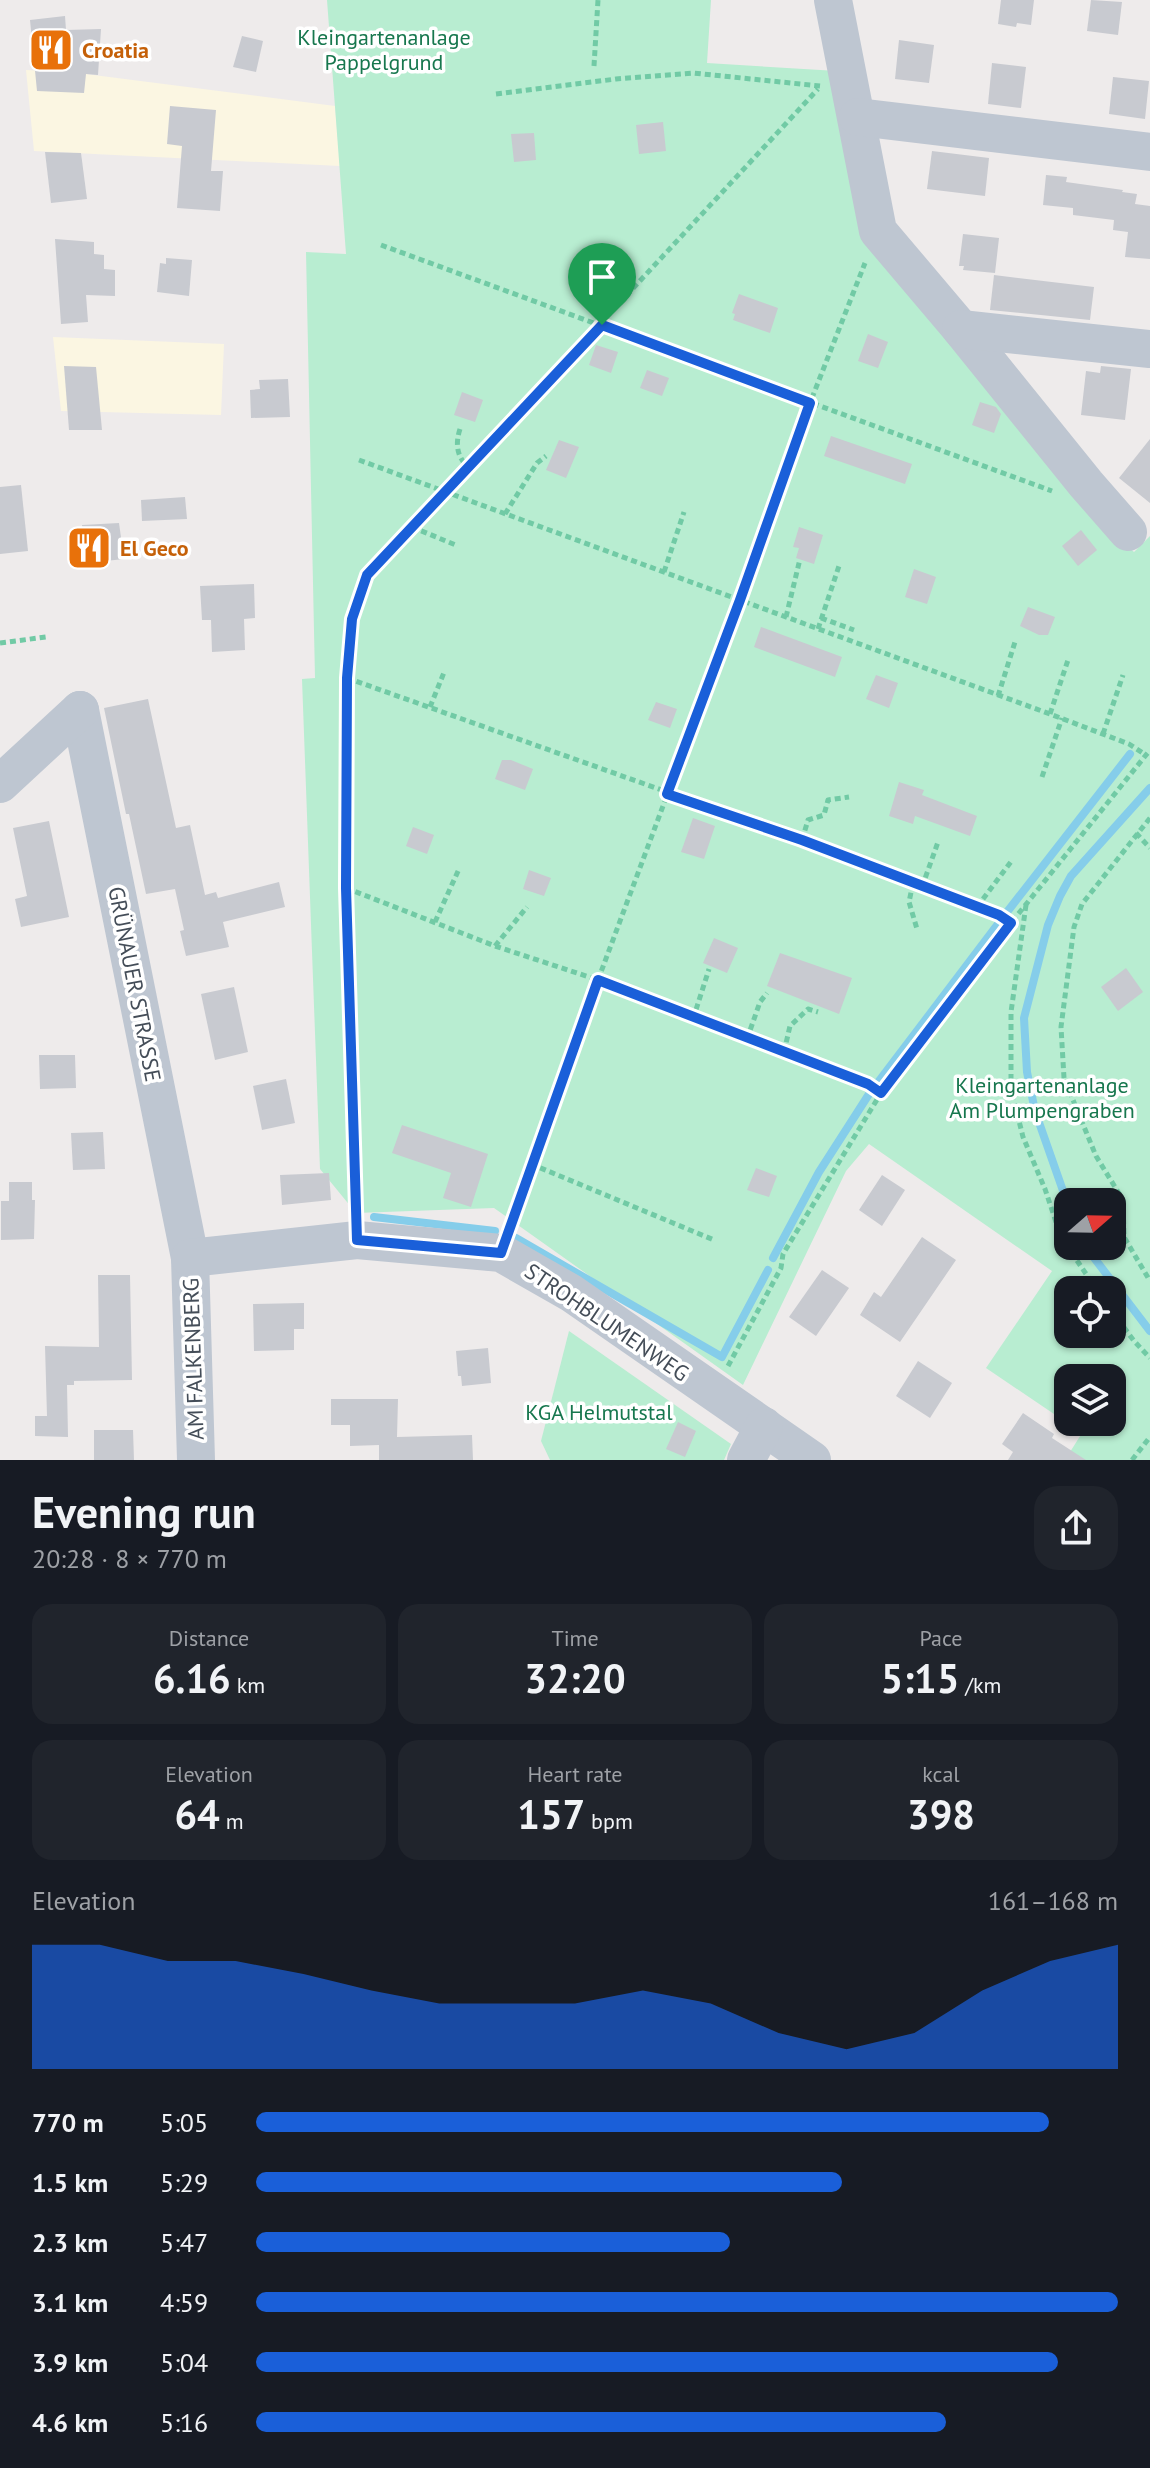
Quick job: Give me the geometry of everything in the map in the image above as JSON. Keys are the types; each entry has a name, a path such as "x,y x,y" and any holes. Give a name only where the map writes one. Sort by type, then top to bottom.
{"street":[{"path":"833,0 878,231 1128,532"},
{"path":"858,117 1150,152"},
{"path":"961,329 1150,349"},
{"name":"GRÜNAUER STRASSE","path":"0,784 80,710 190,1258"},
{"name":"STROHBLUMENWEG","path":"190,1258 357,1240 501,1253 571,1293 812,1460"},
{"name":"AM FALKENBERG","path":"190,1258 196,1460"},
{"path":"746,1460 764,1426"}],"path":[{"path":"594,66 598,0"},
{"path":"357,1240 346,888 347,678 352,619 367,575 821,86 693,73 496,94"},
{"path":"501,1253 810,403 878,231"},
{"path":"381,245 1065,496 1076,498 1086,484"},
{"path":"460,429 457,449 468,467"},
{"path":"505,514 537,463 546,456"},
{"path":"359,460 1148,752 1011,923 881,1093 783,1254 781,1268 713,1394"},
{"path":"664,572 684,512"},
{"path":"412,527 458,546"},
{"path":"786,617 800,559"},
{"path":"818,629 840,563"},
{"path":"821,618 854,630"},
{"path":"0,643 46,637"},
{"path":"998,696 1015,642"},
{"path":"1050,714 1069,657"},
{"path":"430,707 445,670"},
{"path":"1103,734 1123,675"},
{"path":"347,678 802,840 999,915 1011,923"},
{"path":"1042,777 1062,718"},
{"path":"802,840 808,820 824,815 828,800 849,797"},
{"path":"1150,818 1082,904 1074,927 1061,1027 1064,1078 1096,1156 1123,1200 1124,1237 1150,1281"},
{"path":"1136,833 1150,848"},
{"path":"922,887 938,842"},
{"path":"977,907 1013,859"},
{"path":"435,922 459,869"},
{"path":"913,883 909,902 917,929"},
{"path":"346,888 495,946 598,980 868,1084 881,1093"},
{"path":"1026,904 1011,1012 1011,1089 1023,1137 1061,1237 1087,1276"},
{"path":"495,946 527,907"},
{"path":"693,1019 709,969"},
{"path":"747,1039 760,1002 767,993"},
{"path":"784,1052 790,1026 808,1009 818,1012"},
{"path":"531,1164 714,1240"},
{"path":"1126,1330 1150,1358"},
{"path":"1132,1460 1150,1437"}],"shaded area":[{"path":"26,70 70,72 335,106 340,166 34,151"},
{"path":"53,337 224,344 221,415 61,411"}],"green space":[{"path":"327,0 711,0 707,63 837,71 863,218 1100,519 1134,552 1150,536 1150,1460 1065,1460 1080,1436 1126,1436 1126,1364 1054,1364 1054,1414 986,1368 1052,1271 869,1144 846,1171 743,1385 494,1208 356,1213 320,1169 302,679 315,678 306,252 346,254"},
{"name":"KGA Helmutstal","path":"569,1331 731,1444 724,1460 550,1460 541,1441"}],"building":[{"path":"1001,0 1034,0 1031,25 1017,23 1016,27 998,24"},
{"path":"1091,0 1122,2 1118,35 1087,31"},
{"path":"65,16 66,30 101,29 98,75 86,74 84,93 37,91 30,20"},
{"path":"242,36 263,41 256,72 233,67"},
{"path":"899,40 934,45 929,83 895,79"},
{"path":"992,63 1026,67 1021,108 988,104"},
{"path":"1113,77 1149,81 1145,119 1109,114"},
{"path":"170,106 216,110 211,171 223,171 220,211 177,208 182,146 167,144"},
{"path":"663,122 666,151 639,154 636,125"},
{"path":"534,133 536,160 514,162 511,134"},
{"path":"932,151 989,158 985,196 927,189"},
{"path":"45,152 81,153 87,199 51,203"},
{"path":"1046,175 1067,177 1066,182 1137,194 1135,204 1150,206 1150,259 1125,257 1128,232 1113,230 1114,220 1073,215 1073,208 1043,205"},
{"path":"963,234 999,238 995,273 963,270 964,266 959,266"},
{"path":"55,239 94,242 94,254 104,255 104,269 115,270 115,296 86,295 88,322 61,324"},
{"path":"166,258 192,260 189,296 157,292 160,263 166,264"},
{"path":"994,275 1094,287 1090,320 990,310"},
{"path":"739,294 778,308 770,333 733,320 735,314 732,313"},
{"path":"868,334 888,342 878,368 858,361"},
{"path":"596,345 618,352 611,373 589,365"},
{"path":"64,366 96,367 102,430 69,430"},
{"path":"1101,366 1131,369 1125,420 1081,415 1086,371 1100,373"},
{"path":"647,370 669,378 662,396 640,388"},
{"path":"288,379 290,417 251,418 250,390 260,389 259,380"},
{"path":"462,392 483,400 475,422 454,415"},
{"path":"980,402 996,407 1001,414 994,433 972,425"},
{"path":"831,436 912,464 905,484 824,456"},
{"path":"1150,439 1150,503 1119,478"},
{"path":"559,440 579,447 566,478 546,470"},
{"path":"21,485 28,551 0,554 0,487"},
{"path":"185,497 187,519 142,521 141,500"},
{"path":"119,523 124,559 87,563 82,525"},
{"path":"799,527 823,535 814,564 796,558 799,548 793,547"},
{"path":"1081,530 1097,550 1078,566 1062,546"},
{"path":"914,569 936,577 927,604 905,597"},
{"path":"254,584 255,618 244,619 245,650 212,652 211,620 202,620 200,586"},
{"path":"1028,607 1055,617 1048,635 1039,635 1020,626"},
{"path":"761,627 842,657 835,677 754,647"},
{"path":"876,675 898,683 889,708 866,699"},
{"path":"148,699 176,828 190,825 205,895 216,892 218,898 279,882 285,907 223,922 229,947 186,956 175,889 146,894 104,708"},
{"path":"656,702 677,709 670,728 648,720"},
{"path":"502,760 511,760 533,769 525,790 495,779"},
{"path":"899,782 924,790 922,795 977,816 970,836 915,816 913,824 889,816"},
{"path":"693,818 715,826 704,859 681,852"},
{"path":"49,821 69,917 21,927 15,899 27,896 13,828"},
{"path":"413,827 434,835 427,854 406,846"},
{"path":"529,870 551,878 544,896 523,889"},
{"path":"714,938 738,948 727,973 703,963"},
{"path":"780,953 852,978 839,1014 767,986"},
{"path":"1126,968 1143,992 1118,1011 1101,987"},
{"path":"234,987 248,1052 215,1060 201,994"},
{"path":"39,1055 75,1055 76,1088 40,1089"},
{"path":"286,1079 295,1123 262,1130 253,1086"},
{"path":"402,1125 488,1154 471,1207 443,1198 451,1173 392,1153"},
{"path":"103,1132 105,1169 73,1170 71,1133"},
{"path":"756,1168 777,1176 769,1197 747,1190"},
{"path":"329,1173 331,1200 282,1205 280,1175"},
{"path":"882,1175 905,1190 882,1226 859,1210"},
{"path":"9,1182 32,1182 34,1239 1,1240 1,1201 9,1201"},
{"path":"922,1237 956,1260 900,1342 860,1315 874,1292 881,1297"},
{"path":"822,1270 849,1288 816,1336 789,1317"},
{"path":"98,1275 130,1275 132,1380 74,1381 74,1385 67,1385 68,1437 35,1436 35,1416 47,1416 45,1346 99,1347"},
{"path":"304,1303 304,1329 294,1329 294,1350 254,1351 253,1304"},
{"path":"488,1348 491,1383 462,1386 456,1351"},
{"path":"918,1361 952,1383 930,1418 896,1396"},
{"path":"331,1399 398,1399 397,1437 472,1435 473,1460 379,1460 379,1445 350,1446 350,1425 331,1425"},
{"path":"1023,1413 1054,1434 1052,1438 1086,1460 1008,1460 1013,1452 1002,1444"},
{"path":"678,1422 696,1431 685,1457 666,1449"},
{"path":"94,1430 133,1430 134,1460 94,1460"}],"waterway":[{"path":"1007,912 1130,754"},
{"path":"1062,1188 1035,1111 1027,1072 1024,1018 1048,925 1060,896 1071,876 1150,788"},
{"path":"876,1085 998,924"},
{"path":"773,1258 819,1172 871,1091"},
{"path":"374,1217 495,1231"},
{"path":"516,1238 722,1357 768,1270"},
{"path":"1096,1260 1150,1331"}],"place":[{"name":"Croatia","path":"51,50"},
{"name":"El Geco","path":"89,548"}],"route":[{"path":"602,325 810,403 667,794 802,840 999,915 1011,923 881,1093 868,1084 598,980 501,1253 357,1240 346,888 347,678 352,619 367,575 602,325"}],"park label":[{"name":"Kleingartenanlage Pappelgrund","path":"384,50"},
{"name":"Kleingartenanlage Am Plumpengraben","path":"1042,1098"}]}
